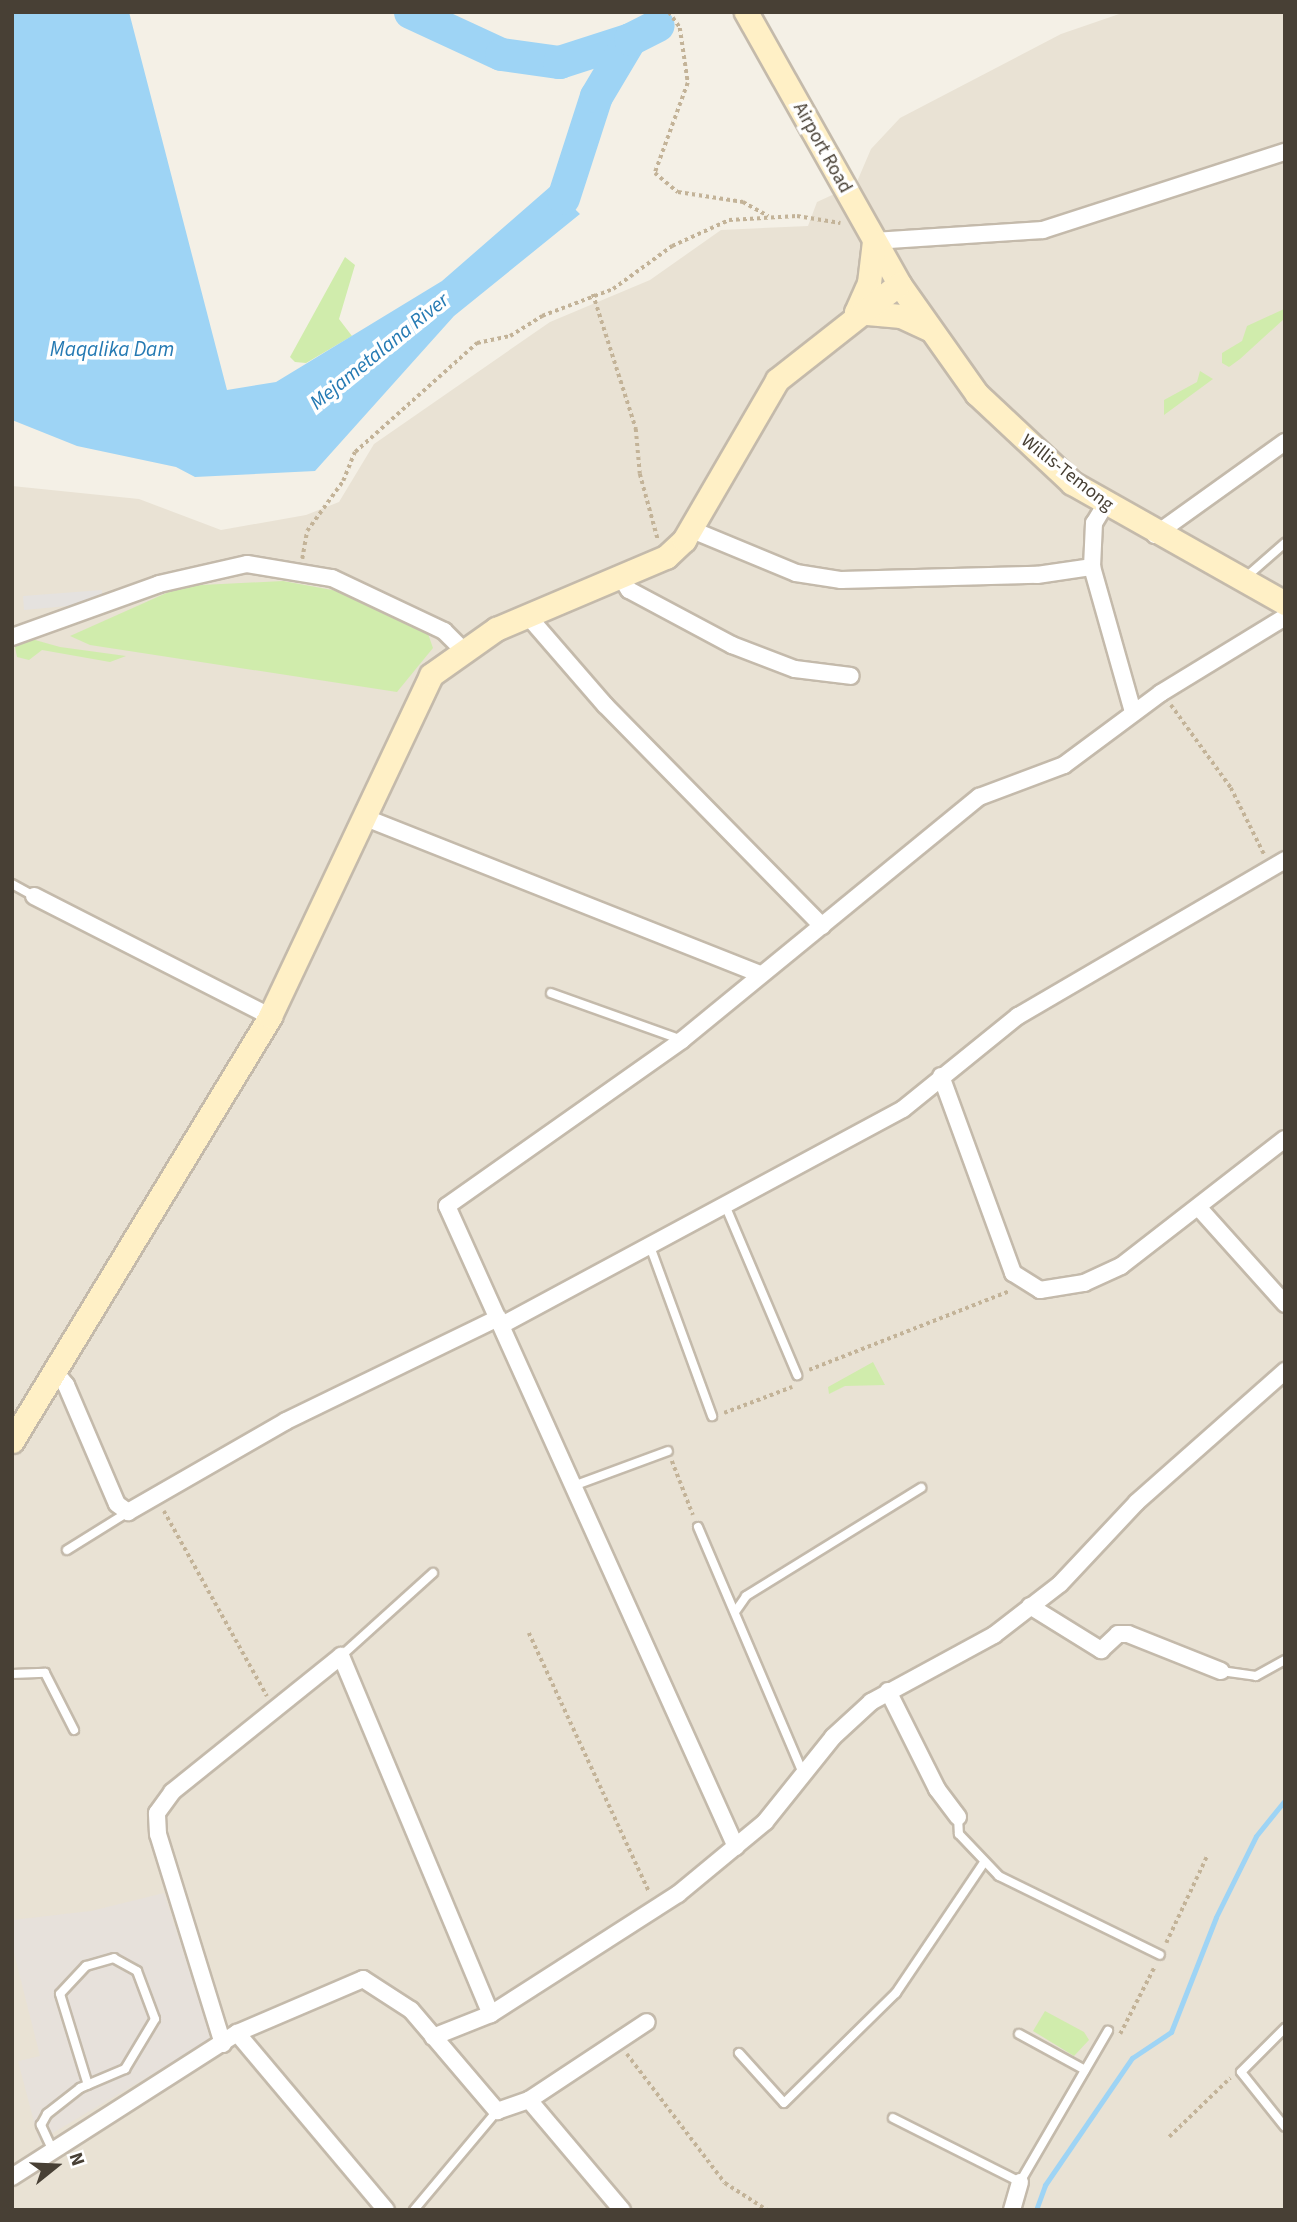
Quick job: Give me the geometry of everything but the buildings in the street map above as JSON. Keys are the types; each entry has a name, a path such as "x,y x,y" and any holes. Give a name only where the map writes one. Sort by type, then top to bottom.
{"main road":[{"name":"Airport Road","path":"746,12 899,284"},
{"path":"856,312 869,283 870,234"},
{"path":"12,1441 53,1369 270,1016 366,818 416,698 463,649 527,615 622,579 666,557 690,529 777,380 856,312 899,284"},
{"name":"Willis-Temong","path":"899,284 1012,431 1105,505 1155,535 1246,577 1285,603"},
{"path":"856,312 901,316 935,333"}],"street":[{"path":"870,234 1043,230 1283,156"},
{"path":"1155,535 1285,442"},
{"path":"1105,505 1094,523 1092,567 1133,712"},
{"path":"690,529 796,573 841,580 1092,567"},
{"path":"12,638 211,570 247,564 298,569 418,617 463,649"},
{"path":"622,579 628,590 732,645 795,669 850,676"},
{"path":"527,615 605,705 822,926"},
{"path":"736,1847 500,1322 451,1220 450,1199 588,1111 682,1040 979,797 1064,765 1161,693 1285,617"},
{"path":"366,818 761,974"},
{"path":"53,1369 66,1385 117,1504 128,1513 157,1500 254,1438 651,1249 725,1205 904,1109 1018,1016 1278,863"},
{"path":"34,896 270,1016"},
{"path":"942,1076 1004,1250 1026,1286 1040,1290 1084,1283 1121,1266 1285,1139"},
{"path":"1199,1208 1285,1304"},
{"path":"432,2037 491,2014 656,1907 736,1847 765,1822 803,1773 888,1691 994,1635 1030,1606 1285,1371"},
{"path":"1030,1606 1101,1650 1118,1634 1128,1634 1221,1671"},
{"path":"223,2044 158,1834 157,1813 172,1792 341,1656 491,2014"},
{"path":"888,1691 937,1790 958,1817"},
{"path":"12,2177 237,2033 363,1979 387,1991 497,2111 529,2100 648,2022"},
{"path":"237,2033 386,2210"},
{"path":"529,2100 622,2210"},
{"path":"1012,2210 1020,2182"}],"lane":[{"path":"1246,577 1285,543"},
{"path":"12,884 34,896"},
{"path":"551,993 682,1040"},
{"path":"725,1205 797,1375"},
{"path":"651,1249 712,1416"},
{"path":"573,1486 668,1451"},
{"path":"735,1612 746,1596 921,1489"},
{"path":"67,1550 128,1513"},
{"path":"698,1527 803,1773"},
{"path":"341,1656 433,1573"},
{"path":"1221,1671 1256,1675 1285,1660"},
{"path":"12,1674 44,1673 74,1730"},
{"path":"958,1817 959,1834 983,1864 1160,1955"},
{"path":"739,2053 784,2103 896,1993 983,1864"},
{"path":"53,2151 41,2124 59,2103 88,2085 125,2069 155,2019 137,1971 114,1958 86,1966 60,1994 88,2085"},
{"path":"1285,2028 1241,2072 1285,2127"},
{"path":"893,2118 1020,2182 1108,2031"},
{"path":"1019,2034 1085,2070"},
{"path":"414,2210 497,2111"}],"path":[{"path":"669,12 680,28 688,83 655,173 678,192 743,202 769,216"},
{"path":"298,569 307,531 343,481 355,452 477,344 510,336 593,294 613,289 672,246 729,220 769,216 870,234"},
{"path":"593,294 636,429 640,474 666,557"},
{"path":"1161,693 1231,788 1278,863"},
{"path":"712,1416 791,1388 797,1375 1026,1286"},
{"path":"668,1451 698,1527"},
{"path":"157,1500 274,1708"},
{"path":"529,1633 656,1907"},
{"path":"1108,2031 1120,2034 1207,1856"},
{"path":"619,2043 725,2183 767,2210"},
{"path":"1169,2137 1217,2086 1241,2072"}],"shaded area":[{"path":"1125,12 1285,12 1285,2210 12,2210 12,486 139,499 221,530 306,515 339,502 374,444 550,322 650,280 721,230 808,226 817,202 856,184 871,149 900,118 1061,34"},
{"path":"102,590 102,598 79,605 24,610 23,596"},
{"path":"164,1893 212,2039 39,2141 18,2061 40,2056 12,1945 12,1920 91,1911"}],"green space":[{"path":"345,257 355,265 339,319 352,336 306,363 295,362 290,357"},
{"path":"1284,309 1285,318 1240,359 1229,367 1222,363 1222,353 1242,341 1247,326"},
{"path":"1200,371 1213,379 1164,415 1164,400 1197,382"},
{"path":"283,581 354,594 426,628 433,648 397,692 90,645 70,636 182,586"},
{"path":"28,638 60,647 126,656 110,662 42,650 29,660 17,657 14,642"},
{"path":"873,1362 885,1385 845,1386 829,1394 828,1387"},
{"path":"1045,2011 1084,2032 1089,2040 1074,2056 1033,2031"}],"water":[{"name":"Maqalika Dam","path":"12,12 129,12 227,390 276,382 442,281 551,186 580,214 454,316 315,471 195,477 176,467 77,446 12,420"}],"waterway":[{"name":"Mejametalana River","path":"410,12 501,54 559,62 630,39"},
{"name":"Mejametalana River","path":"563,198 596,96 630,39 658,25"},
{"path":"1036,2210 1045,2185 1132,2058 1171,2032 1216,1917 1256,1836 1285,1800"}]}
